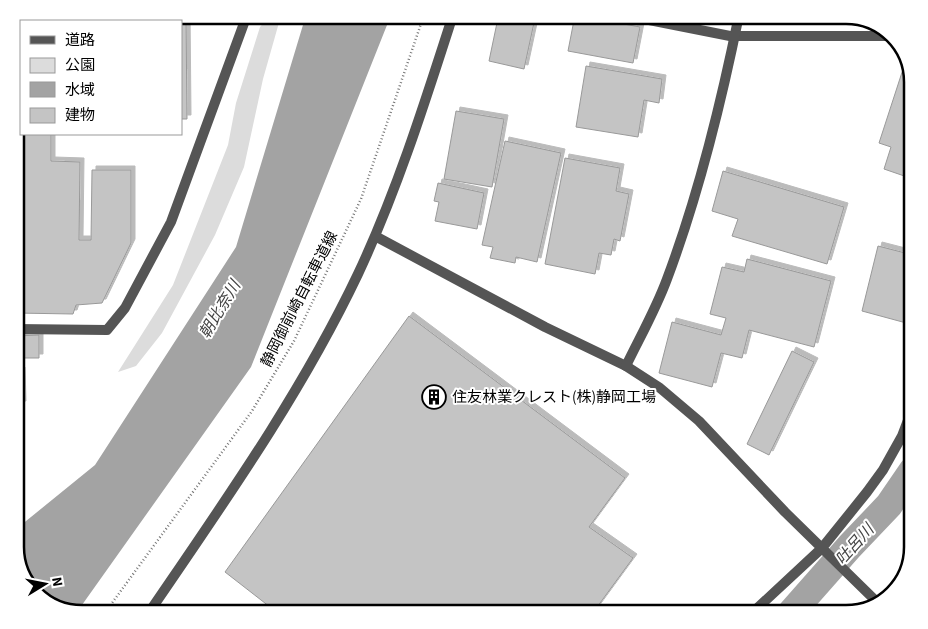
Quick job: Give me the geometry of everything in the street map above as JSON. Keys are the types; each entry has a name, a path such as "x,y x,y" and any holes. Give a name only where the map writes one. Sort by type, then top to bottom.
{"street":[{"path":"24,330 107,330 126,308 171,222 244,24"},
{"path":"154,605 258,452 318,350 357,275 375,236 424,106 450,24"},
{"path":"672,24 735,36 881,36"},
{"path":"626,366 666,281 686,224 703,165 737,24"},
{"path":"375,236 545,327 626,366 660,388 699,422 785,512 873,598"},
{"path":"761,605 822,548 883,470 904,431"}],"path":[{"name":"静岡御前崎自転車道線","path":"111,605 252,411 294,341 361,198 421,24"}],"green space":[{"path":"263,24 279,24 263,79 244,167 215,235 162,333 136,366 118,372 173,285 228,145 236,103 260,27"}],"water":[{"name":"朝比奈川","path":"303,24 387,24 251,367 82,605 56,599 41,588 27,566 24,551 24,523 95,465 236,247"}],"building":[{"path":"182,24 186,24 187,119 182,119"},
{"path":"497,24 534,24 524,69 489,61"},
{"path":"573,24 624,24 640,27 633,63 568,51"},
{"path":"586,66 662,79 659,103 644,100 638,137 576,127"},
{"path":"903,70 904,176 884,169 891,147 879,143"},
{"path":"456,111 504,119 492,187 444,179"},
{"path":"24,135 51,135 51,161 80,162 79,240 91,240 92,170 131,170 131,243 102,303 76,305 73,314 24,313"},
{"path":"505,141 561,153 537,262 516,257 515,263 490,258 493,247 482,245"},
{"path":"565,158 620,168 616,191 629,194 620,241 614,239 611,255 599,253 595,274 545,264"},
{"path":"723,171 844,207 827,264 732,236 738,219 712,211"},
{"path":"438,183 484,193 477,229 435,221 439,202 434,201"},
{"path":"878,246 904,253 904,322 862,311"},
{"path":"747,259 831,281 814,347 749,330 742,358 721,353 712,387 659,373 672,322 721,335 726,318 710,314 722,267 744,272"},
{"name":"住友林業クレスト(株)静岡工場","path":"409,316 625,478 589,527 633,558 599,605 267,605 225,572"},
{"path":"39,335 39,358 24,358 24,336"},
{"path":"792,351 814,362 769,455 747,444"}],"waterway":[{"name":"吐呂川","path":"798,605 889,505 904,483"}],"place":[{"name":"住友林業クレスト(株)静岡工場","path":"434,397"}]}
